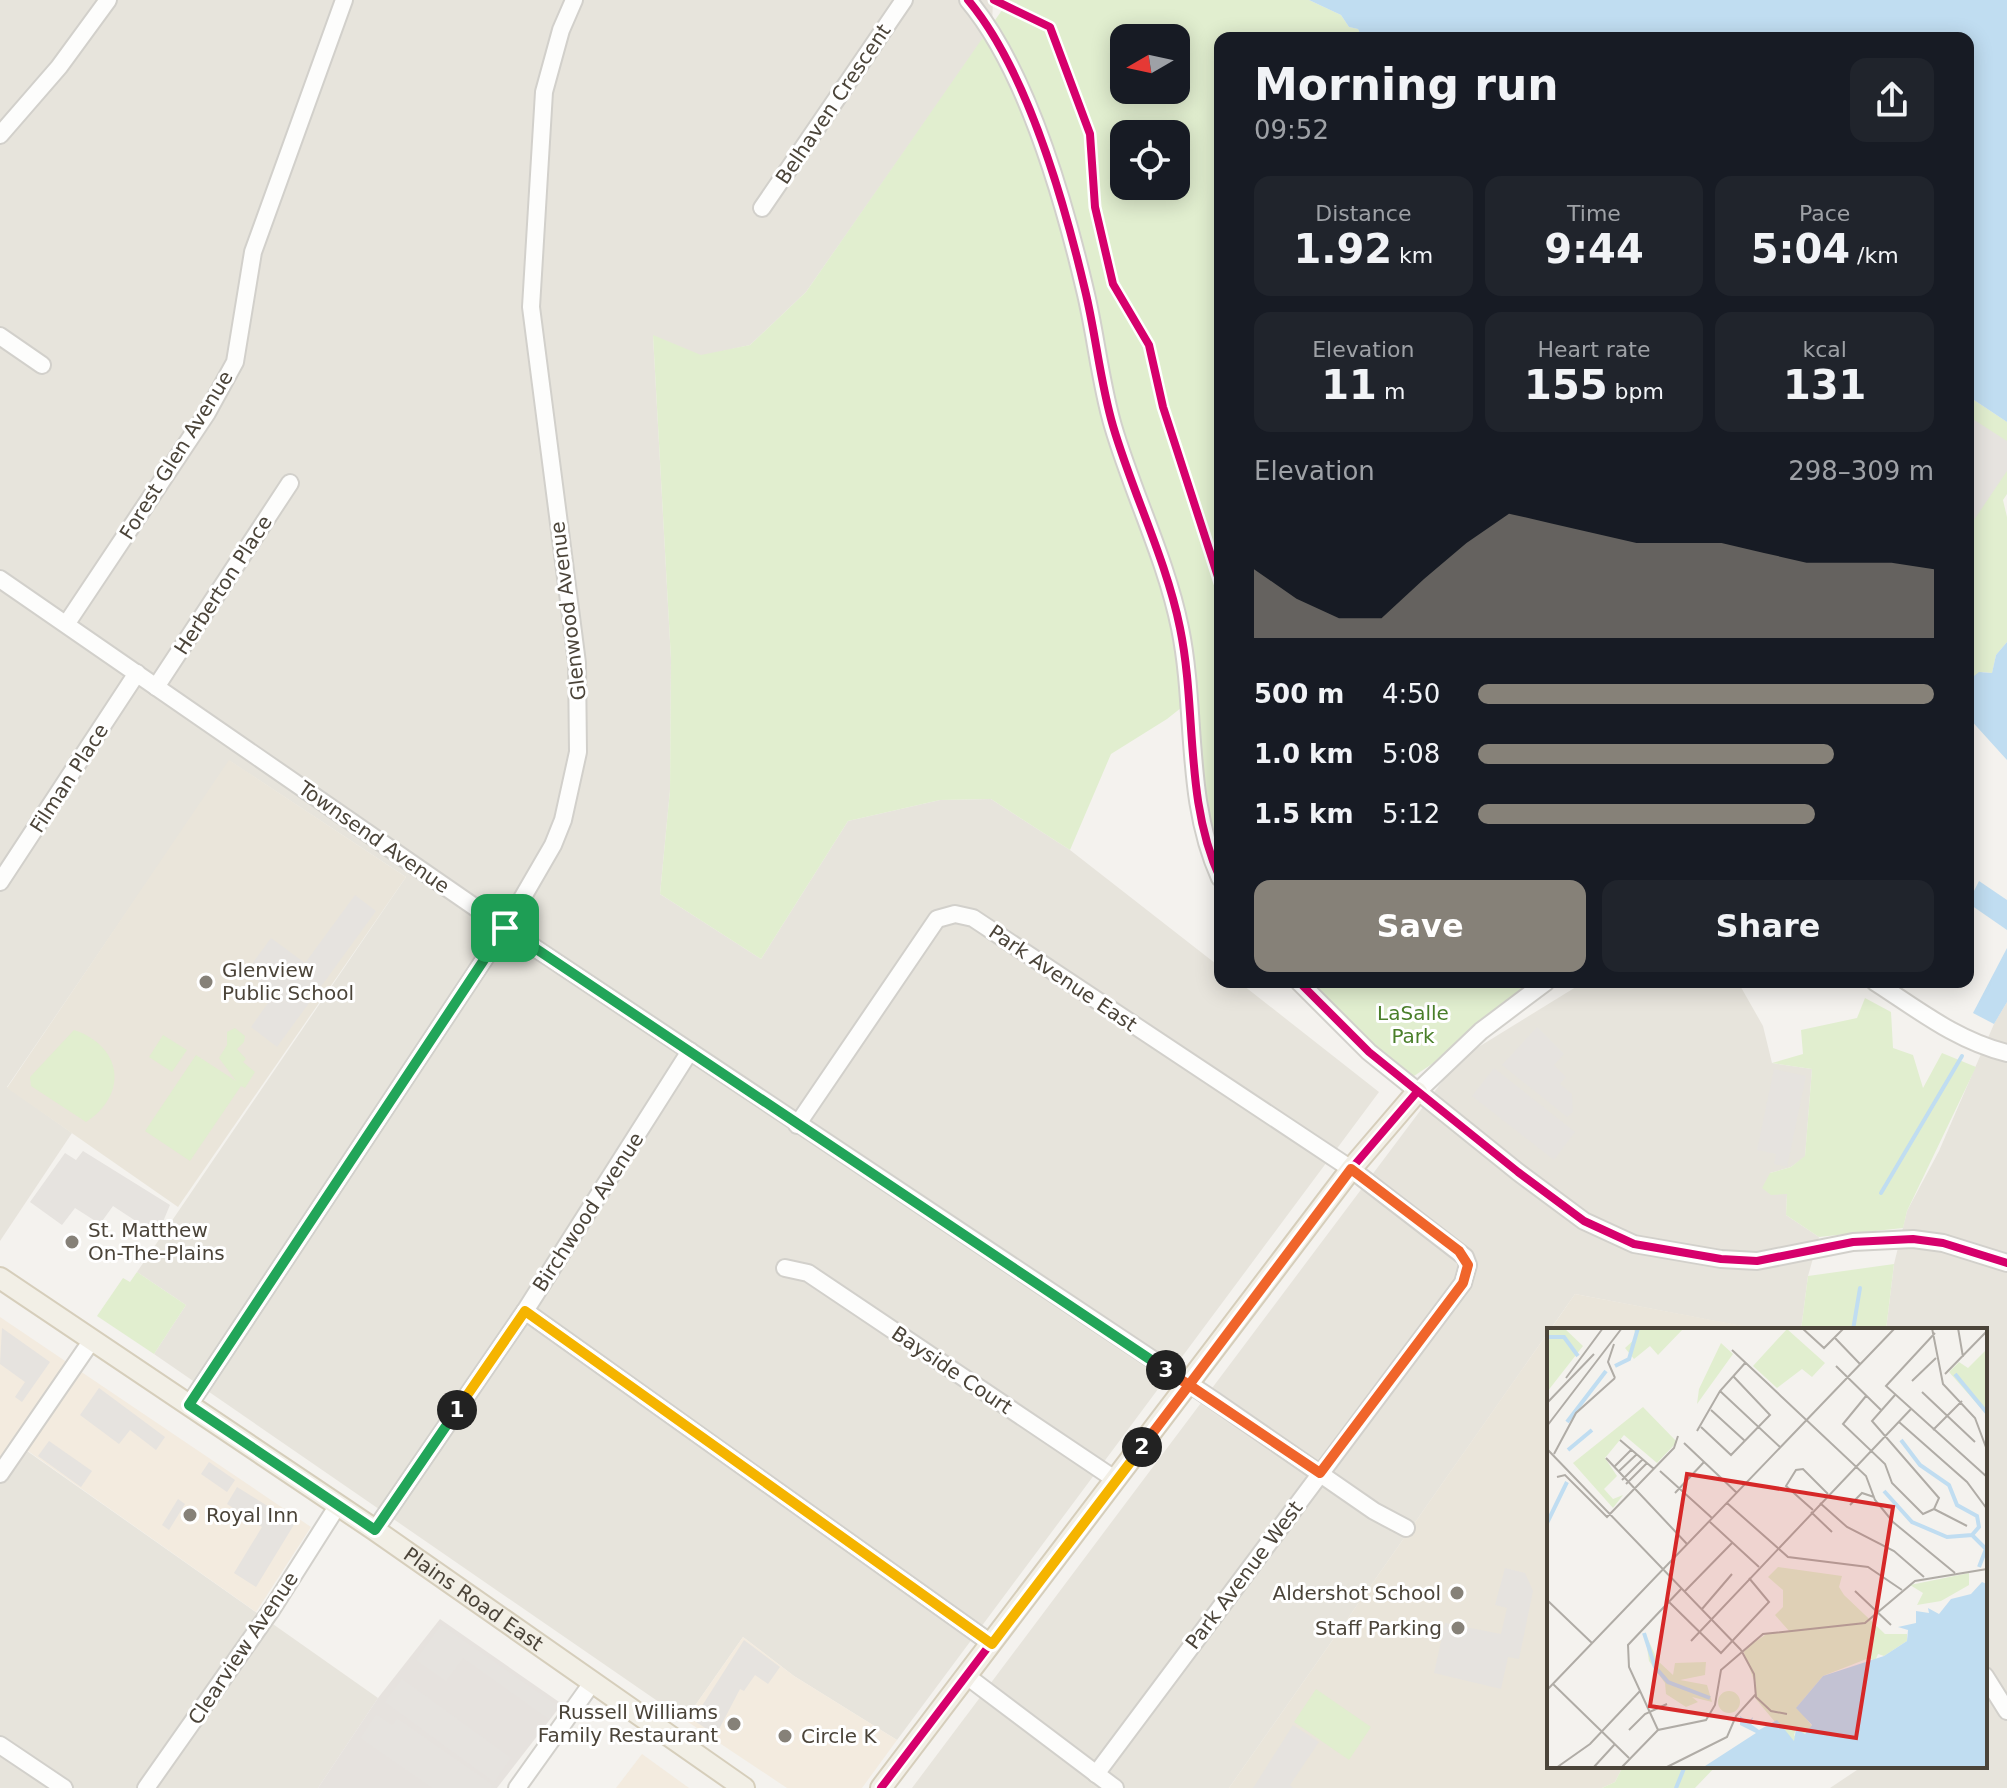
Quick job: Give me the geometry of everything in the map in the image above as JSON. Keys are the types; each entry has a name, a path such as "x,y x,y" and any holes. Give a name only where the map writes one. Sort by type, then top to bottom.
{"main road":[{"path":"881,1788 1351,1169 1417,1092"},
{"name":"Plains Road East","path":"0,1278 375,1530 744,1788"}],"street":[{"path":"0,135 59,67 108,0"},
{"name":"Forest Glen Avenue","path":"67,623 207,413 235,362 253,252 344,0"},
{"name":"Glenwood Avenue","path":"189,1405 505,928 553,845 563,820 578,752 577,663 531,307 544,92 561,30 574,0"},
{"name":"Belhaven Crescent","path":"762,208 904,0"},
{"path":"968,0 985,20 1018,79 1065,217 1085,289 1113,425 1179,625 1187,674 1197,802 1214,863"},
{"path":"0,336 42,365"},
{"name":"Herberton Place","path":"156,687 290,483"},
{"name":"Townsend Avenue","path":"0,579 505,928 1374,1511 1406,1528"},
{"name":"Filman Place","path":"0,882 137,673"},
{"name":"Park Avenue East","path":"797,1125 923,936 937,919 955,914 973,918 1351,1169"},
{"path":"1305,988 1339,1025 1417,1092 1565,1208 1634,1244 1757,1261 1853,1242 1913,1239 1943,1243 2007,1263"},
{"path":"1417,1092 1481,1031 1538,988"},
{"path":"1884,988 1947,1029 1982,1047 2007,1053"},
{"name":"Birchwood Avenue","path":"375,1530 525,1311 690,1051"},
{"name":"Park Avenue West","path":"1096,1774 1467,1274 1468,1265 1459,1251 1351,1169"},
{"name":"Bayside Court","path":"785,1268 808,1273 1116,1480"},
{"path":"525,1311 992,1644"},
{"path":"0,1474 92,1340"},
{"name":"Clearview Avenue","path":"146,1788 272,1609 338,1505"},
{"path":"968,1677 1115,1788"},
{"path":"1987,1679 2007,1711"},
{"path":"517,1788 592,1683"},
{"path":"0,1745 64,1788"}],"shaded area":[{"path":"0,0 993,0 992,26 806,292 750,345 701,356 653,336 671,659 670,790 660,894 761,959 848,821 940,800 991,799 1070,850 1214,962 1214,988 1247,988 1379,1092 897,1740 794,1676 743,1637 685,1720 154,1354 186,1305 137,1272 406,877 230,761 7,1087 72,1133 0,1241"},
{"path":"1974,420 2007,441 2007,471 1974,520"},
{"name":"Glenview Public School","path":"229,760 406,877 178,1207 7,1088"},
{"path":"355,895 376,911 277,1047 251,1027 275,993 246,972 271,938 305,963"},
{"path":"1574,988 1741,988 1763,1026 1772,1063 1812,1069 1805,1157 1791,1167 1770,1173 1787,1194 1786,1215 1819,1237 1808,1276 1801,1328 1752,1328 1575,1294 1551,1328 1547,1328 1547,1334 1229,1788 912,1788 1459,1059"},
{"path":"2007,1002 2007,1788 1830,1788 1860,1768 1987,1768 1987,1328 1886,1328 1894,1264 1907,1211 1939,1151 1994,1024"},
{"path":"1537,1027 1564,1054 1554,1065 1566,1077 1560,1084 1572,1094 1573,1112 1567,1117 1502,1065"},
{"path":"1494,1068 1575,1132 1554,1160 1472,1096"},
{"path":"1774,1069 1806,1076 1787,1167 1774,1164 1776,1154 1757,1150"},
{"path":"83,1151 170,1205 162,1224 155,1225 151,1231 113,1206 100,1224 75,1208 62,1225 30,1202 65,1153 76,1160"},
{"path":"1575,1294 1754,1328 1551,1328"},
{"path":"0,1317 311,1527 256,1612 28,1451 11,1475 0,1469"},
{"path":"2,1328 50,1362 22,1402 15,1397 25,1382 0,1364"},
{"name":"Aldershot School","path":"1547,1334 1547,1768 1622,1768 1615,1782 1602,1788 1229,1788"},
{"path":"99,1388 165,1437 156,1450 130,1430 119,1444 80,1415"},
{"path":"49,1441 92,1471 81,1487 38,1456"},
{"path":"27,1451 378,1698 318,1788 0,1788 0,1469"},
{"path":"209,1462 235,1480 227,1492 201,1474"},
{"path":"237,1487 295,1523 256,1587 234,1573 262,1527 227,1504"},
{"path":"178,1499 185,1504 169,1530 162,1525"},
{"name":"Staff Parking","path":"1505,1568 1525,1573 1533,1591 1519,1659 1508,1657 1501,1689 1434,1673 1445,1623 1501,1634 1507,1608 1495,1605"},
{"path":"440,1619 562,1704 497,1788 318,1788 378,1698"},
{"path":"441,1625 558,1706 549,1719 463,1658 446,1681 416,1660"},
{"path":"743,1637 794,1676 897,1740 862,1788 787,1788 685,1720"},
{"path":"744,1640 780,1667 768,1684 755,1675 744,1691 740,1689 716,1735 693,1720"},
{"path":"402,1679 511,1758 494,1782 385,1702"},
{"path":"376,1714 392,1725 397,1718 493,1785 491,1788 432,1788 360,1738"},
{"path":"1293,1725 1319,1742 1290,1785 1293,1788 1253,1788"},
{"path":"642,1754 689,1788 616,1788"}],"green space":[{"path":"1009,0 1309,0 1341,15 1349,27 1358,29 1359,32 1214,32 1214,837 1206,806 1196,696 1167,719 1111,754 1070,850 991,799 940,800 848,821 761,959 660,894 670,790 671,659 653,335 701,355 750,345 806,292"},
{"path":"1974,400 2007,422 2007,494 2003,500 2007,517 2007,642 1996,655 1992,673 1983,672 1974,677"},
{"name":"LaSalle Park","path":"1317,988 1527,988 1441,1058 1414,1076 1373,1048"},
{"path":"1865,998 1891,1012 1893,1048 1913,1055 1923,1088 1942,1053 1976,1067 1907,1211 1903,1228 1819,1237 1786,1215 1787,1194 1771,1195 1762,1188 1770,1173 1791,1167 1805,1156 1812,1069 1772,1063 1803,1054 1801,1030 1857,1018"},
{"path":"235,1028 245,1036 237,1049 246,1059 243,1062 255,1072 245,1088 241,1086 190,1161 145,1131 196,1055 236,1081 219,1058 227,1045 227,1032"},
{"path":"74,1030 102,1047 114,1072 114,1085 109,1098 100,1111 86,1122 31,1086 30,1077"},
{"path":"163,1035 187,1050 172,1072 149,1057"},
{"path":"1894,1264 1886,1328 1801,1328 1808,1276"},
{"path":"137,1272 186,1305 154,1354 97,1316 123,1278 130,1282"},
{"path":"1316,1689 1371,1727 1349,1760 1294,1722"},
{"path":"1622,1768 1714,1768 1695,1788 1602,1788 1615,1782"}],"water":[{"path":"1309,0 2007,0 2007,422 1974,400 1974,32 1359,32 1349,27 1341,15"},
{"path":"2007,642 2007,760 1974,724 1974,676 1979,672 1992,673 1996,655"},
{"path":"1979,881 2007,900 2007,930 1974,907 1974,891"},
{"path":"2007,948 2007,1002 1994,1024 1973,1013"}],"waterway":[{"path":"1881,1193 1962,1056"},
{"path":"1853,1328 1860,1288"},
{"path":"1676,1788 1684,1768"}],"cycle path":[{"path":"968,0 989,29 1025,99 1066,217 1089,307 1113,426 1158,552 1180,628 1196,786 1214,862"},
{"path":"994,0 1050,27 1090,134 1095,207 1113,284 1149,345 1163,407 1214,564"},
{"path":"1305,988 1369,1052 1518,1172 1584,1221 1634,1244 1721,1259 1757,1261 1853,1242 1913,1239 1943,1243 2007,1263"},
{"path":"881,1788 1351,1169 1417,1092"}],"place":[{"name":"Glenview Public School","path":"206,982"},
{"name":"St. Matthew On-The-Plains","path":"72,1242"},
{"name":"Royal Inn","path":"190,1515"},
{"name":"Aldershot School","path":"1457,1593"},
{"name":"Staff Parking","path":"1458,1628"},
{"name":"Russell Williams Family Restaurant","path":"734,1724"},
{"name":"Circle K","path":"785,1736"}],"route":[{"path":"505,928 189,1405 375,1530 525,1311 992,1644 1189,1385 1320,1473 1467,1274 1468,1265 1459,1251 1351,1169 1189,1385 505,928"}]}
